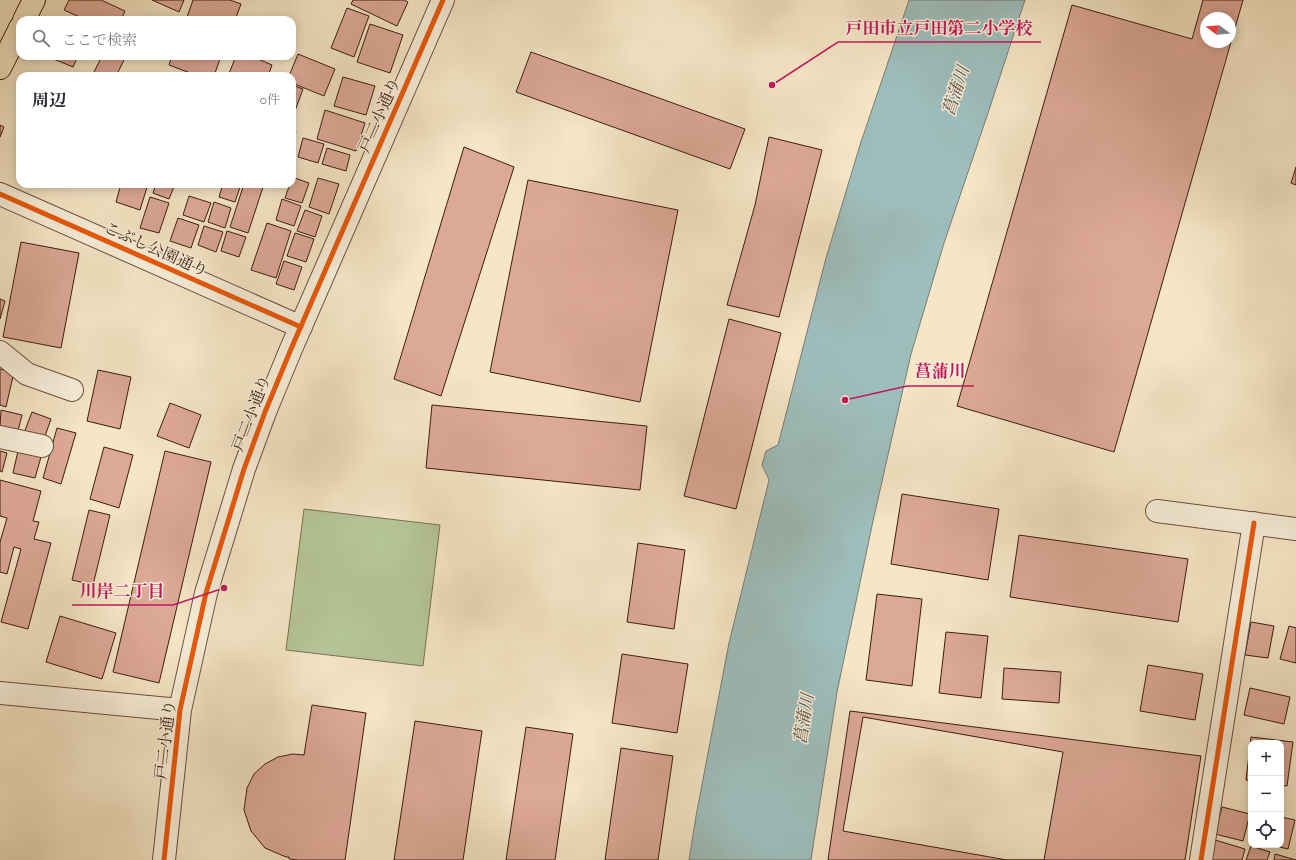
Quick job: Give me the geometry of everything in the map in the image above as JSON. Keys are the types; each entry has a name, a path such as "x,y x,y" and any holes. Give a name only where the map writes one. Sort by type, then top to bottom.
{"main road":[{"path":"26,16 34,0"},
{"path":"0,68 16,36"}],"street":[{"name":"戸二小通り","path":"164,860 180,710 206,593 244,469 265,412 300,327 443,0"},
{"name":"こぶし公園通り","path":"0,194 300,327"},
{"path":"0,352 27,374 72,390"},
{"path":"0,437 42,446"},
{"path":"1157,510 1254,522 1296,529"},
{"path":"1201,860 1254,522"},
{"path":"0,694 180,710"}],"green space":[{"path":"304,509 440,525 423,666 286,650"}],"water":[{"name":"菖蒲川","path":"909,0 1025,0 944,243 911,354 873,521 837,692 811,860 689,860 729,643 769,480 762,465 766,451 778,445 826,258 860,145"}],"building":[{"path":"69,0 101,0 125,11 123,16 77,16 64,10"},
{"path":"152,0 184,0 179,12"},
{"path":"193,0 230,0 241,4 236,16 187,16"},
{"path":"353,0 404,0 408,2 397,26 351,4"},
{"path":"1203,0 1243,0 1236,25 1236,12 1200,12 1200,48 1229,48 1114,452 957,406 1072,5 1192,39"},
{"path":"347,8 369,16 354,57 331,48"},
{"path":"370,24 403,35 390,73 357,62"},
{"path":"531,52 745,129 730,169 516,92"},
{"path":"298,54 335,69 324,96 296,85 296,72 291,72"},
{"path":"56,60 76,60 73,67"},
{"path":"100,60 124,60 118,72 94,72"},
{"path":"171,60 220,60 215,72 187,72 169,65"},
{"path":"234,60 260,60 272,65 269,72 230,72"},
{"path":"343,77 375,86 366,115 334,106"},
{"path":"296,86 303,89 296,108"},
{"path":"325,110 365,123 356,151 317,139"},
{"path":"0,125 4,127 0,137"},
{"path":"769,137 822,150 779,317 727,305 755,205"},
{"path":"303,138 324,144 318,163 298,157"},
{"path":"464,147 514,167 441,396 394,379"},
{"path":"327,148 350,155 346,171 322,164"},
{"path":"1296,167 1296,185 1291,183"},
{"path":"296,178 309,183 302,203 285,198 289,188 296,188"},
{"path":"318,178 339,184 329,214 309,207"},
{"path":"528,180 678,210 640,402 490,372"},
{"path":"120,188 147,188 140,210 116,202"},
{"path":"155,188 173,188 169,199 153,193"},
{"path":"222,188 240,188 235,202 219,197"},
{"path":"243,188 263,188 248,233 230,227"},
{"path":"189,196 211,203 204,222 183,215"},
{"path":"150,197 169,203 159,233 140,228"},
{"path":"282,199 301,206 294,226 276,220"},
{"path":"214,202 231,208 225,228 208,222"},
{"path":"305,210 322,216 315,237 297,231"},
{"path":"178,218 199,225 191,248 170,241"},
{"path":"267,223 291,231 276,278 251,270"},
{"path":"204,226 223,232 216,252 198,245"},
{"path":"227,231 246,237 239,257 221,251"},
{"path":"295,233 314,239 306,262 287,256"},
{"path":"21,242 79,253 61,348 3,337"},
{"path":"284,261 302,267 294,290 276,284"},
{"path":"0,299 5,301 0,319"},
{"path":"729,319 781,333 736,509 684,496"},
{"path":"0,369 14,372 6,407 0,405"},
{"path":"98,370 131,377 120,429 87,421"},
{"path":"170,403 201,415 189,448 157,436"},
{"path":"432,405 647,426 640,490 426,468"},
{"path":"1,410 22,415 18,431 0,426"},
{"path":"32,412 51,419 44,439 24,433"},
{"path":"57,428 76,433 61,484 43,478"},
{"path":"104,447 133,455 119,508 90,499"},
{"path":"0,451 7,453 2,472 0,471"},
{"path":"18,451 41,457 35,478 13,473"},
{"path":"165,451 211,462 159,683 113,672"},
{"path":"0,480 41,491 33,521 39,522 34,539 51,543 28,629 1,622 21,549 14,547 7,574 0,572 0,542 7,518 0,516"},
{"path":"902,494 999,509 988,580 891,564"},
{"path":"89,510 110,515 93,585 72,580"},
{"path":"1019,535 1188,559 1178,622 1010,597"},
{"path":"638,543 685,550 674,629 627,622"},
{"path":"877,594 922,599 912,686 866,680"},
{"path":"60,616 116,633 102,679 46,662"},
{"path":"1251,622 1274,626 1268,658 1245,655"},
{"path":"1289,626 1296,628 1296,663 1280,659"},
{"path":"946,632 988,636 981,698 939,693"},
{"path":"622,654 688,664 677,733 612,723"},
{"path":"1148,665 1203,674 1195,720 1140,711"},
{"path":"1004,668 1061,672 1059,703 1002,699"},
{"path":"1250,688 1290,697 1284,724 1244,715"},
{"path":"312,705 366,713 345,860 289,859 289,857 265,848 251,831 244,810 247,788 254,774 265,764 278,757 293,754 304,755"},
{"path":"850,711 1201,756 1185,860 828,860"},
{"path":"863,717 1063,752 1044,860 1007,860 843,831"},
{"path":"415,721 482,731 463,860 394,860"},
{"path":"526,727 573,734 555,860 506,860"},
{"path":"1251,737 1276,740 1251,740"},
{"path":"1284,741 1293,742 1287,786 1284,786"},
{"path":"621,748 673,756 658,860 605,860"},
{"path":"1248,763 1248,780 1246,780"},
{"path":"1222,807 1248,814 1248,822 1243,841 1215,834"},
{"path":"1284,818 1295,820 1288,849 1284,848"},
{"path":"1215,840 1245,849 1242,860 1209,860"},
{"path":"1250,848 1257,848 1270,852 1267,860 1246,860"},
{"path":"1275,854 1296,860 1274,860"}],"cycle path":[{"path":"164,860 180,710 206,593 244,469 265,412 291,349 443,0"},
{"path":"0,194 301,327"},
{"path":"1201,860 1254,523"}],"place":[{"name":"戸田市立戸田第二小学校","path":"772,85"},
{"name":"菖蒲川","path":"845,400"},
{"name":"川岸二丁目","path":"224,588"}]}
